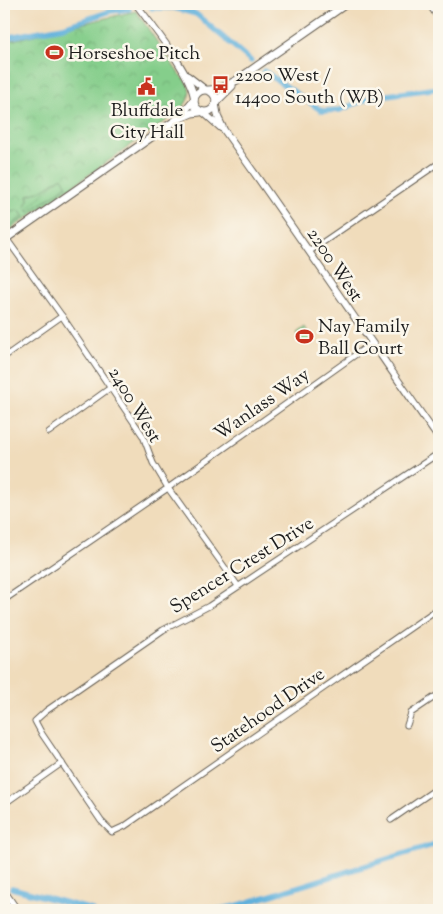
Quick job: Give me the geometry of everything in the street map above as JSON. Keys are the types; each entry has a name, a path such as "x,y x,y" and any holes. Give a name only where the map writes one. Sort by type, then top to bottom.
{"main road":[{"path":"176,120 198,92 220,88 237,80 346,4"},
{"path":"5,239 176,120 192,113 211,111 237,80"},
{"path":"207,90 215,95 216,104"},
{"path":"194,99 195,107 202,112"}],"street":[{"path":"136,4 186,75 193,89 194,99"},
{"path":"428,4 439,19"},
{"path":"186,75 207,90"},
{"name":"2200 West","path":"216,104 217,114 224,130 439,439"},
{"name":"2200 West","path":"202,112 224,130"},
{"path":"310,251 439,163"},
{"name":"2400 West","path":"5,239 62,316 143,436 153,463 168,488 238,586"},
{"path":"4,357 62,316"},
{"name":"Wanlass Way","path":"4,600 168,488 372,343"},
{"path":"49,432 110,388"},
{"name":"Spencer Crest Drive","path":"62,764 35,721 46,711 163,630 210,606 439,453"},
{"name":"Statehood Drive","path":"62,764 101,821 112,832 133,820 439,608"},
{"path":"407,725 411,713 439,694"},
{"path":"4,804 62,764"},
{"path":"391,820 439,787"},
{"path":"4,891 17,910"}],"green space":[{"path":"136,11 187,84 190,92 187,101 180,111 4,234 4,42"},
{"path":"62,177 67,186 29,212 25,207 28,195 41,191"},
{"path":"9,210 12,212 19,210 24,217 4,231 4,214"},
{"name":"Nay Family Ball Court","path":"304,327 312,340 304,345 296,333"}],"waterway":[{"path":"152,8 174,8 196,14 251,61"},
{"path":"4,38 63,27 111,11 129,9"},
{"path":"264,71 322,111 340,110 372,97 439,88"},
{"path":"215,910 236,906 439,843"},
{"path":"12,888 92,910"}],"place":[{"name":"Horseshoe Pitch","path":"54,52"},
{"name":"2200 West / 14400 South (WB)","path":"221,85"},
{"name":"Bluffdale City Hall","path":"147,86"},
{"name":"Nay Family Ball Court","path":"304,336"}]}
